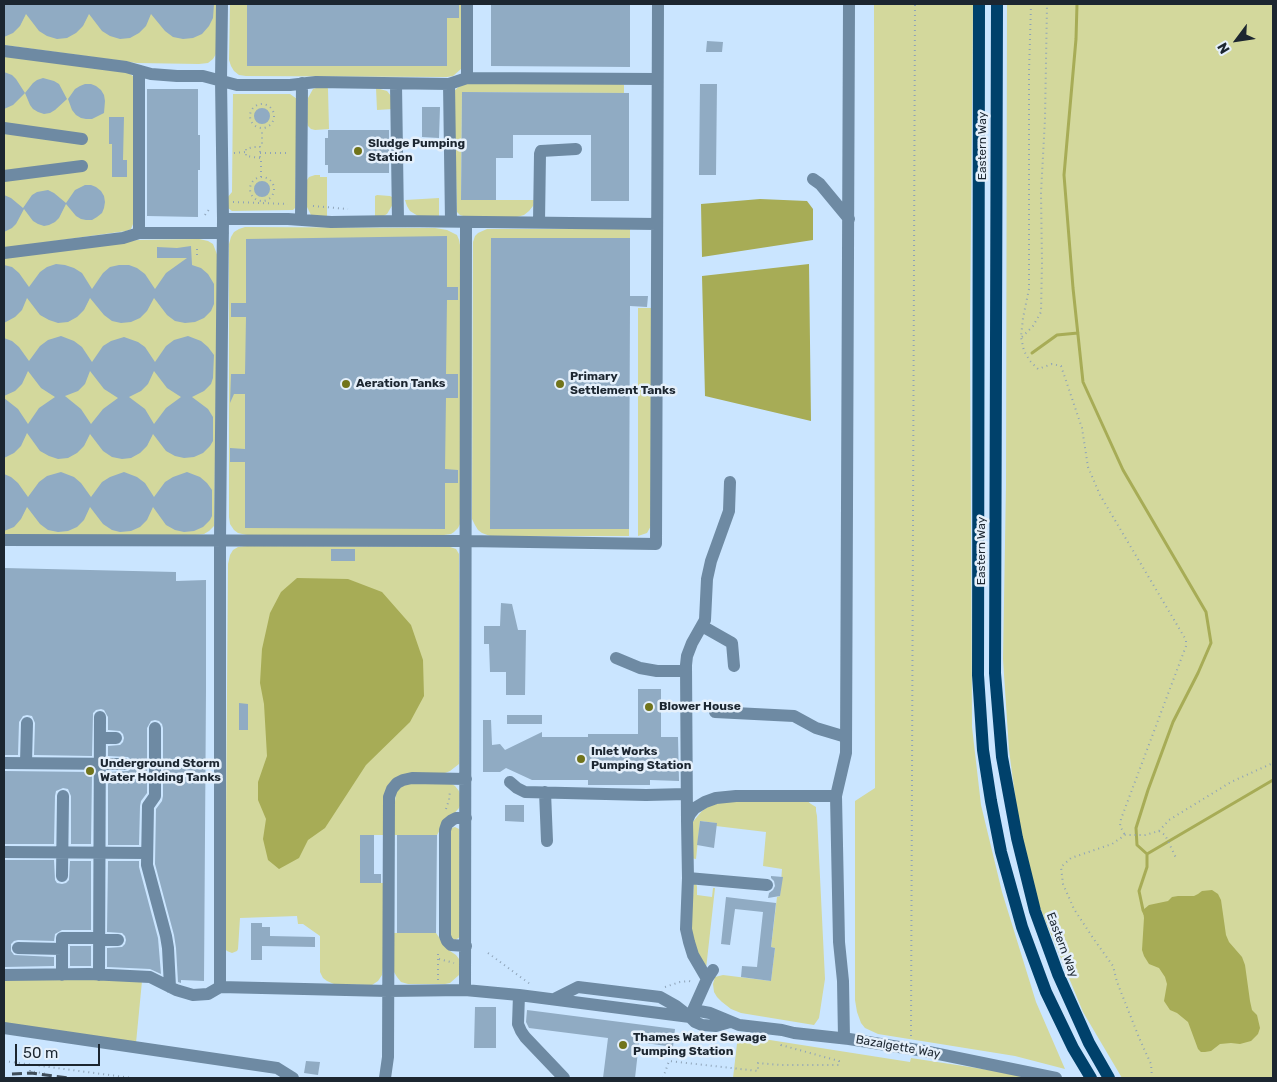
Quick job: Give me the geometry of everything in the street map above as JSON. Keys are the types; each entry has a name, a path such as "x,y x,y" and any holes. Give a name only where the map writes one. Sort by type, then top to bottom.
{"main road":[{"name":"Eastern Way","path":"980,4 978,675 983,750 990,801 1001,852 1022,927 1046,992 1090,1078"},
{"name":"Eastern Way","path":"997,4 995,673 1002,757 1016,838 1034,911 1058,974 1089,1043 1109,1078"}],"street":[{"path":"220,988 222,4"},
{"path":"467,4 467,78"},
{"path":"4,540 466,541 656,544 658,4"},
{"path":"844,1038 839,942 836,796 846,753 849,4"},
{"path":"4,51 126,67 151,74 202,76 237,85 290,85 316,82 449,84 467,78 657,79"},
{"path":"139,71 139,233"},
{"path":"301,220 302,83"},
{"path":"396,84 398,221"},
{"path":"449,84 451,222"},
{"path":"4,128 82,139"},
{"path":"539,222 541,151 576,149"},
{"path":"4,176 82,166"},
{"path":"814,180 820,184 849,219"},
{"path":"223,219 288,219 331,222 657,224"},
{"path":"465,990 466,222"},
{"path":"4,253 123,238 139,233 223,232"},
{"path":"690,1017 710,975 693,955 686,929 688,878 686,794 688,787 687,656 705,620 707,580 711,560 729,511 730,482"},
{"path":"978,581 995,582"},
{"path":"702,626 732,643 734,666"},
{"path":"616,658 640,668 657,672 686,671"},
{"path":"715,712 794,716 816,728 846,737"},
{"path":"99,975 100,717"},
{"path":"26,763 27,723"},
{"path":"155,728 155,796 148,806 148,871 167,942 170,987"},
{"path":"100,738 116,738"},
{"path":"4,763 124,764"},
{"path":"384,1078 388,1057 389,797 397,783 412,778 466,779"},
{"path":"510,782 525,792 686,794"},
{"path":"546,792 547,841"},
{"path":"62,876 63,796"},
{"path":"687,821 695,808 716,798 736,796 836,796"},
{"path":"466,818 452,820 447,824 445,830 445,936 451,945 466,946"},
{"path":"4,852 147,853"},
{"path":"688,878 767,886"},
{"path":"62,975 62,938 118,940"},
{"path":"18,948 62,949"},
{"name":"Bazalgette Way","path":"4,975 150,977 176,990 193,995 208,994 220,988 465,990 519,995 690,1017 702,1025 734,1024 844,1038 924,1051 1056,1078"},
{"path":"519,995 518,1024 521,1031 564,1078"},
{"path":"4,1028 277,1068 294,1078"}],"path":[{"path":"916,4 911,1041 924,1051"},
{"path":"1031,4 1029,289 1021,337 1024,351 1038,369 1052,364 1061,366 1082,428 1088,467 1100,495 1186,640 1186,646 1121,819 1120,826 1125,835"},
{"path":"1021,337 1032,326 1041,312 1041,193 1045,118 1047,4"},
{"path":"263,104 272,110 274,117 272,124 262,128 255,126 250,116 255,106 263,104"},
{"path":"261,177 260,147 262,144 262,128"},
{"path":"260,147 246,149 246,156 260,158"},
{"path":"260,152 302,153"},
{"path":"261,177 272,182 274,194 269,200 258,201 252,196 250,189 252,182 261,177"},
{"path":"205,215 214,203 223,202 352,209"},
{"path":"197,240 197,255"},
{"path":"1152,1078 1150,1064 1117,982 1113,966 1092,938 1074,909 1063,884 1061,867 1071,858 1112,844 1125,835 1145,835 1159,831 1169,820 1231,782 1273,763"},
{"path":"444,815 449,800 450,779"},
{"path":"1159,831 1166,835 1177,860"},
{"path":"437,990 438,950"},
{"path":"488,954 535,988"},
{"path":"663,1078 669,1061 758,1071 758,1063 839,1065 839,1061 781,1045 781,1042"},
{"path":"4,1061 132,1078"},
{"path":"30,1065 30,1071 47,1074"}],"shaded area":[{"path":"4,4 218,4 216,54 208,63 137,63 4,45"},
{"path":"230,4 464,4 461,69 453,76 447,77 239,75 234,71 229,60"},
{"path":"874,4 973,4 970,332 972,727 981,805 1002,892 1036,1002 1065,1069 1015,1056 878,1034 865,1028 857,1012 855,1000 855,801 875,788"},
{"path":"1007,4 1273,4 1273,1078 1122,1078 1083,1012 1025,871 1009,750 1003,659 1006,485"},
{"path":"4,55 129,73 134,77 133,224 131,229 4,248"},
{"path":"462,84 621,84 624,85 624,93 462,92 461,200 534,200 533,206 529,211 517,217 466,217 457,212 454,91"},
{"path":"327,86 329,129 311,129 307,122 308,98 313,89"},
{"path":"376,88 387,91 391,96 393,109 377,110"},
{"path":"233,94 290,94 297,99 295,208 293,210 232,211 228,208 227,198 232,192"},
{"path":"315,175 327,177 327,217 311,215 307,207 307,180"},
{"path":"375,196 392,197 393,204 387,214 375,218"},
{"path":"439,198 439,216 418,216 410,211 405,200"},
{"path":"760,199 807,201 813,209 813,240 702,257 701,204"},
{"name":"Aeration Tanks","path":"245,227 435,228 447,230 457,235 460,245 461,522 454,532 444,535 247,535 234,530 230,524 229,517 229,244 234,232"},
{"path":"487,229 630,229 630,238 491,529 629,529 629,536 490,536 478,530 472,519 473,242 478,233"},
{"path":"199,239 213,244 218,257 214,526 204,534 196,535 4,535 4,257 137,240"},
{"path":"809,264 811,421 705,396 702,276"},
{"path":"638,308 653,308 652,524 647,533 638,536"},
{"path":"246,546 450,547 456,549 459,554 459,764 445,773 400,778 383,835 360,835 360,883 385,883 382,975 372,985 334,984 323,978 320,972 320,936 303,924 298,924 297,916 240,918 238,949 232,953 225,949 228,564 233,550"},
{"path":"297,578 348,579 382,592 411,625 423,660 424,696 410,722 366,765 325,828 308,840 299,858 279,869 268,860 263,839 266,819 258,800 258,782 267,756 264,704 260,683 262,649 270,613 281,592"},
{"path":"404,783 450,783 459,791 461,803 459,808 437,835 392,835 396,791"},
{"path":"805,799 816,807 817,816 825,979 819,1018 814,1025 741,1013 731,1009 722,1002 714,992 713,984 715,977 723,975 771,981 775,948 771,947 777,897 780,896 782,869 763,866 766,832 716,826 716,823 700,821 696,859 691,858 691,824 709,806 743,800"},
{"path":"455,827 459,829 460,937 455,940 451,937 450,831"},
{"path":"695,875 697,895 712,897 713,888 715,888 706,969 699,960 690,928"},
{"path":"1212,890 1218,894 1221,900 1226,935 1229,942 1242,957 1245,965 1252,1010 1257,1015 1260,1028 1258,1034 1251,1041 1240,1044 1220,1044 1211,1051 1201,1052 1198,1049 1188,1022 1170,1010 1164,1001 1167,984 1165,977 1159,968 1149,964 1144,956 1142,950 1143,910 1149,905 1168,901 1172,897 1194,896 1202,891"},
{"path":"392,933 436,933 447,949 459,959 459,975 450,983 445,984 408,984 401,982 394,972"},
{"path":"4,977 142,981 136,1043 4,1024"},
{"path":"738,1035 910,1062 911,1058 996,1071 1028,1078 733,1078"}],"building":[{"path":"4,4 214,4 213,18 209,26 202,34 193,38 173,37 165,31 151,14 146,26 139,33 130,38 120,39 102,31 89,14 83,26 76,33 67,38 57,39 39,31 26,14 20,26 13,33 4,37"},
{"path":"247,4 459,4 459,18 447,18 447,66 247,66"},
{"path":"491,4 630,4 630,67 491,66"},
{"path":"707,41 723,42 722,52 706,52"},
{"path":"4,72 16,79 25,93 13,105 4,109"},
{"path":"43,78 59,84 67,99 55,110 44,114 33,109 25,93 33,83"},
{"path":"85,84 96,86 104,95 104,113 92,119 81,118 76,115 68,99 75,89"},
{"path":"700,84 717,84 716,175 699,175"},
{"path":"147,89 198,89 200,170 198,170 198,217 147,216"},
{"path":"462,92 629,93 629,201 591,201 591,135 513,135 513,158 496,158 496,200 461,200"},
{"path":"422,107 440,107 439,138 422,137"},
{"path":"262,108 268,110 270,116 268,122 262,124 256,122 254,116 256,110"},
{"path":"109,117 124,117 123,160 127,160 127,177 112,177 112,144 109,144"},
{"name":"Sludge Pumping Station","path":"328,130 389,130 389,173 328,173 328,165 325,165 325,138 328,138"},
{"path":"262,181 268,183 270,189 268,195 262,197 256,195 254,189 256,183"},
{"path":"85,185 96,187 104,196 105,202 102,213 92,220 81,219 76,216 66,204 55,222 44,226 33,221 24,209 16,224 4,232 4,195 23,208 32,195 48,190 66,203 75,190"},
{"name":"Aeration Tanks","path":"447,236 447,287 458,287 458,300 447,300 446,374 458,374 458,398 446,398 445,469 458,470 458,483 445,483 445,529 245,528 245,462 230,462 230,448 245,449 245,394 234,394 230,403 231,374 245,374 246,317 231,317 231,303 246,303 246,239"},
{"name":"Primary Settlement Tanks","path":"491,238 630,238 630,296 648,296 647,307 630,306 629,529 490,529"},
{"path":"191,246 192,265 201,268 208,274 214,284 214,304 211,311 204,318 195,322 175,321 167,315 154,298 147,311 140,318 131,322 121,323 112,321 104,315 90,298 84,310 77,317 68,322 58,323 40,315 27,298 22,310 15,317 4,323 4,265 12,267 19,273 29,287 40,272 47,267 56,264 65,265 82,273 92,289 103,273 110,267 129,265 145,274 155,289 166,273 187,258 157,258 157,247 177,248"},
{"path":"61,336 74,341 82,347 92,362 103,346 124,337 138,342 145,347 155,362 166,346 174,340 188,336 201,341 214,355 213,378 211,384 204,391 192,397 208,409 213,417 213,441 210,446 203,453 194,457 184,458 166,451 153,434 147,446 140,453 131,458 122,459 112,457 103,451 90,434 84,446 77,453 68,458 58,459 40,451 27,433 21,446 14,453 4,458 4,398 18,409 28,424 39,408 55,397 41,388 28,371 22,384 15,391 4,396 4,338 12,341 19,347 29,361 40,346 48,340","holes":["90,371 104,389 118,398 103,409 91,424 81,409 65,396 78,391 85,384","154,371 167,388 181,397 166,408 154,424 145,409 129,397 141,391 148,384"]},
{"path":"61,472 74,477 91,497 102,482 124,472 137,477 145,483 154,497 165,482 187,472 200,477 212,490 212,516 203,527 194,531 184,532 166,525 153,507 147,520 140,527 131,531 120,532 112,530 103,524 90,507 84,520 77,527 68,531 58,532 48,530 40,524 27,507 21,519 14,527 4,531 4,474 18,483 28,497 39,482 47,476"},
{"path":"331,549 355,549 355,561 331,561"},
{"path":"4,568 176,572 176,581 206,580 204,981 181,980 181,983 178,982 174,935 155,864 156,809 163,796 162,724 159,721 151,721 147,728 147,793 140,806 139,845 108,845 108,772 128,771 131,769 132,764 128,757 108,756 108,746 120,745 124,738 120,731 108,730 108,717 104,710 96,710 93,713 92,756 34,755 35,723 32,716 27,715 23,716 19,722 18,755 4,755"},
{"path":"501,603 512,604 518,630 526,630 525,695 506,695 506,672 490,672 489,644 484,644 484,626 500,626"},
{"name":"Inlet Works Pumping Station","path":"638,689 661,689 661,737 678,737 679,781 650,780 650,785 588,785 588,780 532,780 506,768 500,772 483,772 483,720 491,720 492,745 500,744 505,750 542,732 542,737 588,737 588,734 638,734"},
{"path":"239,703 248,704 248,730 239,730"},
{"path":"507,715 542,715 542,724 507,724"},
{"path":"4,771 92,772 91,844 71,844 71,796 68,789 63,788 56,791 55,796 54,844 4,844"},
{"path":"505,805 524,805 524,822 505,821"},
{"path":"700,821 717,823 714,848 697,845"},
{"path":"360,835 374,835 374,874 381,874 381,883 360,883"},
{"path":"397,835 437,835 436,933 397,933"},
{"path":"4,860 54,860 55,880 57,883 62,884 69,880 70,861 91,861 91,930 62,930 55,934 54,941 18,940 11,944 11,951 14,955 54,957 54,966 4,967"},
{"path":"108,861 139,861 158,938 161,974 150,969 107,967 107,948 122,947 126,940 122,933 107,932"},
{"path":"771,876 783,877 780,896 768,898 769,893 775,886"},
{"path":"726,897 776,903 771,947 775,948 771,981 741,977 742,966 757,967 763,912 735,909 730,945 721,944"},
{"path":"251,923 262,923 262,927 270,927 270,936 315,937 315,947 262,946 262,960 251,960"},
{"path":"70,946 91,946 91,966 70,966"},
{"path":"475,1007 496,1007 496,1048 474,1048"},
{"name":"Thames Water Sewage Pumping Station","path":"527,1010 675,1029 673,1047 639,1042 635,1078 603,1078 608,1038 529,1028 526,1022"},
{"path":"306,1061 320,1062 318,1075 304,1073"}],"waterway":[{"path":"1077,4 1076,39 1064,175 1083,382 1123,470 1206,612 1211,643 1173,722 1136,828 1137,845 1147,854 1147,867 1139,891 1145,914"},
{"path":"1032,353 1057,335 1078,333"},
{"path":"1147,854 1273,780"}],"railway":[{"path":"12,1074 31,1073 68,1078"}],"place":[{"name":"Sludge Pumping Station","path":"358,151"},
{"name":"Aeration Tanks","path":"346,384"},
{"name":"Primary Settlement Tanks","path":"560,384"},
{"name":"Blower House","path":"649,707"},
{"name":"Inlet Works Pumping Station","path":"581,759"},
{"name":"Underground Storm Water Holding Tanks","path":"90,771"},
{"name":"Thames Water Sewage Pumping Station","path":"623,1045"}]}
